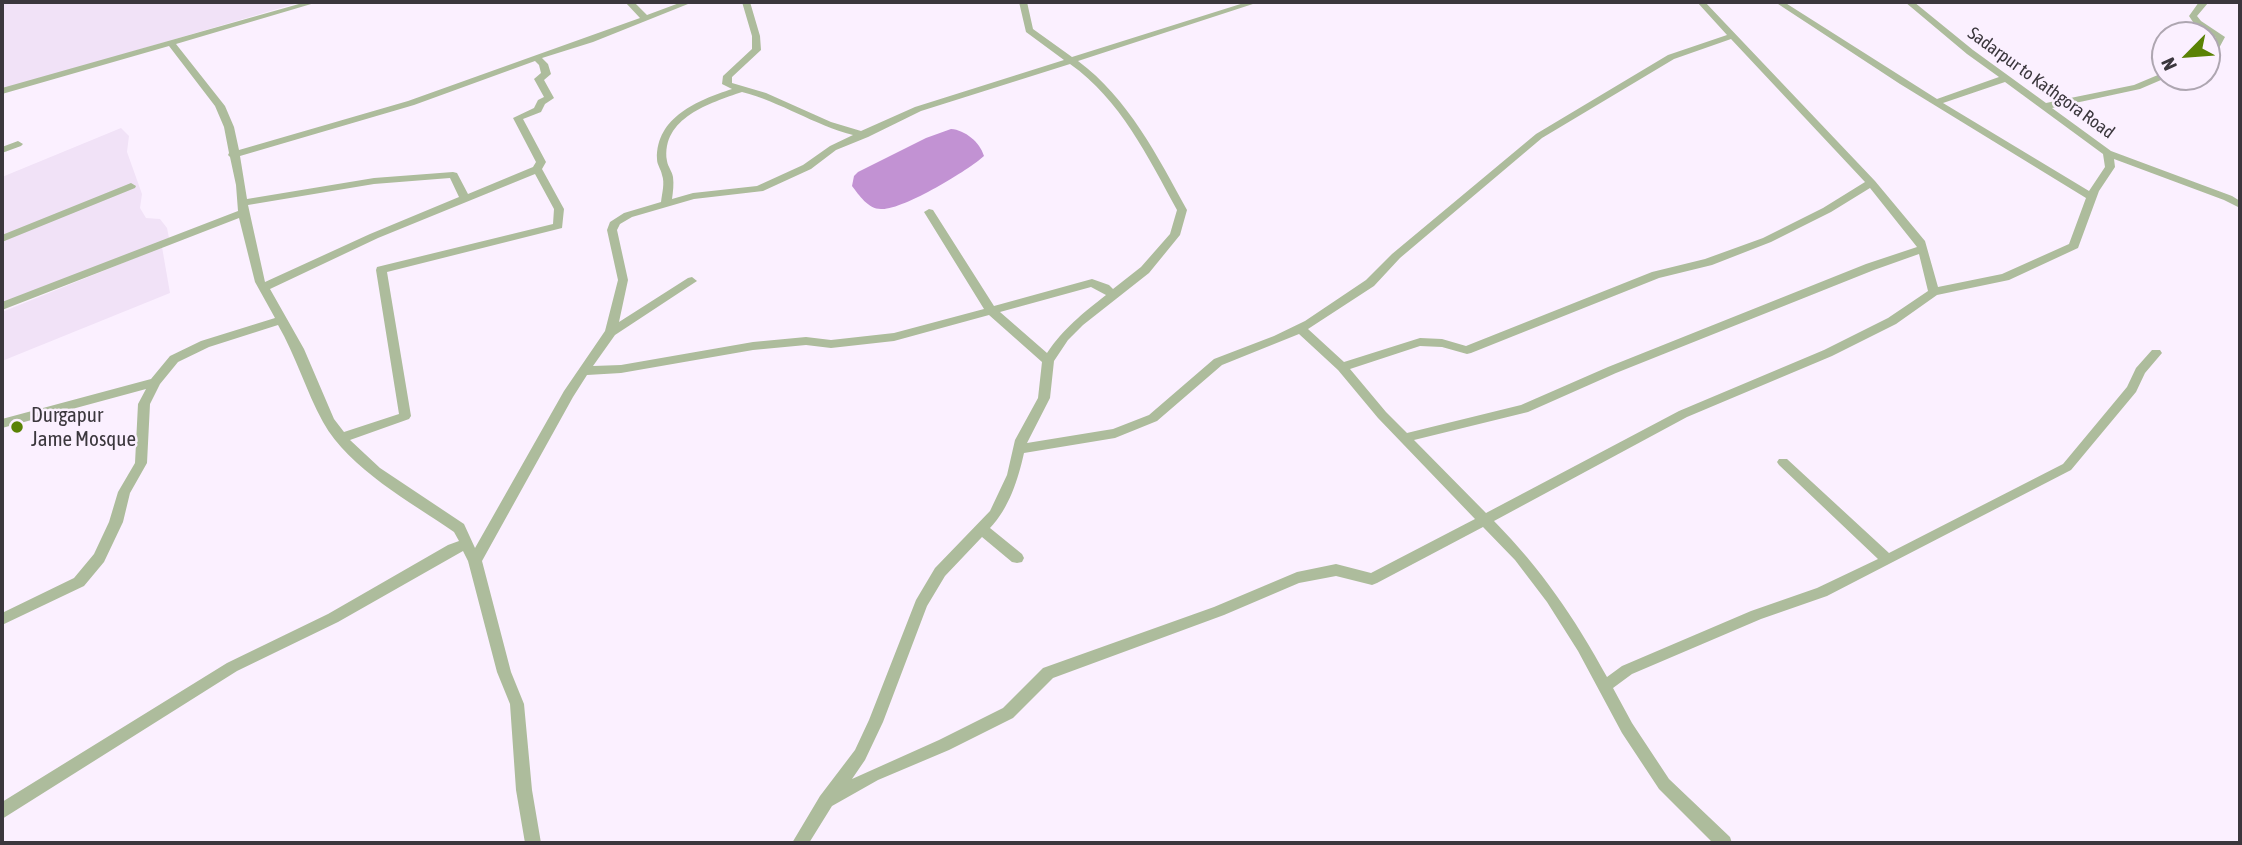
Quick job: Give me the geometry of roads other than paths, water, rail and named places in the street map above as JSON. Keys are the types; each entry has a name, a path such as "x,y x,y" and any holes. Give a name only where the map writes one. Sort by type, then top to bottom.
{"street":[{"path":"2,91 314,2"},
{"path":"628,2 645,18"},
{"path":"233,155 411,103 689,2"},
{"path":"746,2 756,36 757,50 729,76 727,84 738,90 766,96 800,112 865,135"},
{"path":"800,843 826,800 860,755 876,722 929,589 940,572 981,529 1000,504 1013,475 1019,449 1044,398 1048,361 1064,337 1145,270 1175,235 1182,210 1118,106 1089,74 1040,41 1029,30 1023,2"},
{"path":"611,332 623,280 612,230 615,222 628,215 693,196 759,189 807,167 833,148 918,109 1055,63 1071,61 1255,2"},
{"path":"1701,2 1871,183 1921,243 1934,292"},
{"path":"1779,2 2091,197"},
{"name":"Sadarpur to Kathgora Road","path":"1909,2 1970,52 2108,153 2228,198 2240,205"},
{"path":"2197,21 2193,16 2203,2"},
{"path":"1019,449 1115,433 1153,418 1218,362 1278,340 1370,283 1396,256 1539,136 1671,57 1732,36"},
{"path":"171,43 220,106 229,127 251,252 263,288 298,349 329,421 342,438 376,471 459,528 475,561 504,672 517,704 524,790 533,843"},
{"path":"263,288 537,169 541,162 518,118 538,110 541,102 549,98 539,79 546,74 546,70 536,57"},
{"path":"1936,102 2006,78"},
{"path":"2046,106 2137,87 2151,81"},
{"path":"666,204 668,176 662,163 668,129 687,111 738,90"},
{"path":"2,150 18,144"},
{"path":"826,800 873,775 1008,713 1042,682 1048,673 1219,611 1297,578 1336,570 1372,579 1486,522 1684,414 1828,353 1892,321 1934,292 2005,277 2074,246 2091,197 2110,167 2108,153"},
{"path":"342,438 405,416 380,270 558,226 559,209 537,169"},
{"path":"2,306 243,208 388,179 428,175 453,175 465,198"},
{"path":"1342,367 1420,342 1442,343 1467,350 1656,275 1708,262 1767,240 1871,183"},
{"path":"2,239 131,186"},
{"path":"929,212 990,309 1048,361"},
{"path":"1405,438 1524,409 1612,370 1870,267 1923,249"},
{"path":"475,561 568,394 611,332 692,281"},
{"path":"583,371 621,369 753,346 806,341 831,344 894,337 1092,283 1105,288 1113,295"},
{"path":"2,620 79,582 99,558 116,522 124,492 141,464 144,404 155,382 174,359 205,344 280,320"},
{"path":"1300,328 1342,367 1405,438 1520,556 1552,598 1627,728 1664,785 1724,843"},
{"path":"1605,686 1628,670 1756,615 1822,592 1888,561 2067,467 2132,389 2140,371 2156,353"},
{"path":"2,423 155,382"},
{"path":"1783,462 1888,561"},
{"path":"981,529 1017,558"},
{"path":"2,811 232,667 333,618 467,544"}],"place":[{"name":"Durgapur Jame Mosque","path":"17,427"}]}
